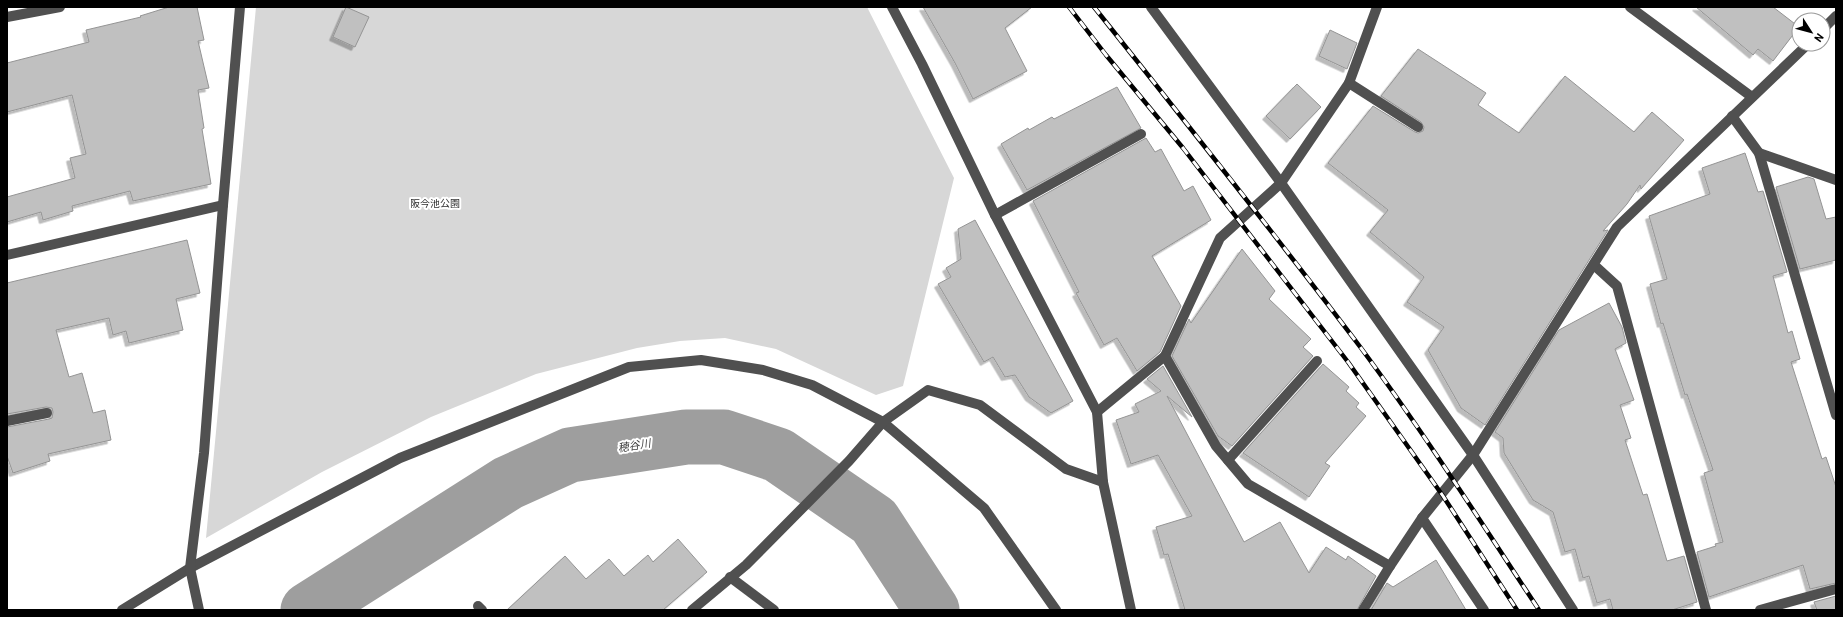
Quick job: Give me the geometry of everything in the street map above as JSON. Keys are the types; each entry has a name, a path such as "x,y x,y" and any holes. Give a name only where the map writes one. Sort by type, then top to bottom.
{"street":[{"path":"7,17 60,7"},
{"path":"200,610 190,568 204,452 240,7"},
{"path":"892,7 922,64 995,215 1097,412 1103,482 1131,610"},
{"path":"1151,7 1281,183 1473,455 1573,610"},
{"path":"1097,412 1165,356 1220,238 1281,183 1349,83 1377,7"},
{"path":"1630,7 1752,97"},
{"path":"1363,610 1422,518 1473,455 1617,227 1800,52"},
{"path":"1349,83 1418,127"},
{"path":"1732,116 1759,153 1836,416"},
{"path":"995,215 1141,134"},
{"path":"1759,153 1836,180"},
{"path":"7,255 223,205"},
{"path":"1594,265 1617,286 1706,610"},
{"path":"1165,356 1216,446 1248,484 1390,566"},
{"path":"122,610 190,568 400,458 629,367 701,360 763,370 812,385 883,422 984,508 1056,610"},
{"path":"1228,460 1317,361"},
{"path":"692,610 746,565 849,461 883,422 928,390 980,405 1066,469 1103,482"},
{"path":"7,421 48,413"},
{"path":"1422,518 1484,610"},
{"path":"730,577 774,610"},
{"path":"1760,610 1836,589"}],"green space":[{"name":"阪今池公園","path":"256,7 867,7 954,178 903,386 876,395 776,349 725,338 680,341 637,348 536,374 431,417 322,472 206,538"}],"building":[{"path":"169,7 197,7 204,40 198,41 209,88 198,90 204,128 202,129 211,184 133,201 130,191 72,206 73,211 43,220 41,212 7,222 7,197 75,178 70,158 86,154 72,95 7,112 7,63 89,42 86,30 141,17 140,16"},
{"path":"346,7 369,17 355,47 333,37"},
{"path":"923,7 1032,7 1005,28 1027,71 973,99 955,63"},
{"path":"1696,7 1773,7 1791,21 1791,37 1773,61 1758,49 1753,55"},
{"path":"1330,30 1357,43 1347,69 1319,56"},
{"path":"1418,49 1486,93 1478,105 1519,133 1565,76 1634,132 1652,112 1684,140 1641,189 1640,185 1627,204 1603,231 1608,230 1485,425 1461,408 1428,350 1444,327 1407,302 1424,277 1370,232 1388,210 1328,163 1373,106 1415,132 1418,133 1423,131 1424,127 1421,122 1381,96"},
{"path":"1297,84 1321,107 1290,139 1266,116"},
{"path":"1117,87 1141,128 1027,190 1001,144 1028,128 1029,130 1052,117 1054,119"},
{"path":"1146,138 1155,152 1161,149 1184,191 1193,186 1211,220 1152,256 1181,306 1160,352 1137,371 1117,338 1104,345 1076,293 1079,292 1033,201"},
{"path":"1745,153 1758,192 1763,191 1787,272 1773,276 1788,333 1792,331 1800,359 1791,362 1822,459 1826,457 1836,487 1836,583 1810,589 1803,565 1709,597 1697,552 1716,546 1715,544 1723,542 1704,473 1713,470 1687,394 1685,395 1663,323 1661,324 1650,284 1667,279 1649,216 1710,194 1702,168"},
{"path":"1808,177 1814,179 1826,219 1836,217 1836,260 1800,269 1776,187"},
{"path":"975,220 1073,401 1051,413 1029,397 1015,375 1005,377 993,357 984,362 938,284 951,277 946,268 961,259 958,229"},
{"path":"187,240 200,293 176,299 183,330 129,343 126,331 113,335 109,318 56,330 69,377 82,373 93,413 105,410 111,440 48,454 50,461 13,473 7,456 7,427 49,419 52,418 53,412 52,408 46,407 7,414 7,283"},
{"path":"1242,249 1275,291 1269,299 1311,339 1303,347 1313,356 1232,446 1218,436 1172,356 1189,319 1191,323"},
{"path":"1609,303 1622,327 1626,343 1615,349 1634,400 1620,405 1631,438 1625,440 1643,495 1647,494 1667,561 1684,556 1697,602 1672,610 1613,610 1610,599 1597,603 1589,576 1583,578 1575,549 1565,552 1553,512 1533,500 1504,453 1503,438 1495,432 1559,330"},
{"path":"1323,364 1349,387 1346,391 1359,403 1356,407 1366,416 1325,463 1330,466 1309,497 1243,453"},
{"path":"1163,366 1192,417 1167,396 1244,542 1280,522 1309,573 1326,547 1346,560 1348,556 1376,576 1357,610 1185,610 1168,554 1164,555 1156,527 1192,516 1158,455 1131,464 1116,420 1139,412 1135,404 1161,391 1147,379"},
{"path":"678,539 707,572 663,610 507,610 565,556 586,579 609,559 624,576 648,555 653,562"},
{"path":"1436,560 1466,610 1371,610 1387,583 1393,587"},
{"path":"1836,596 1836,610 1817,610 1814,602"}],"waterway":[{"name":"穂谷川","path":"308,610 508,483 570,455 686,437 724,437 778,455 874,521 932,610"}],"railway":[{"path":"1069,7 1106,55 1183,148 1348,362 1443,496 1517,610"},
{"path":"1094,7 1262,219 1361,348 1430,445 1539,610"}]}
